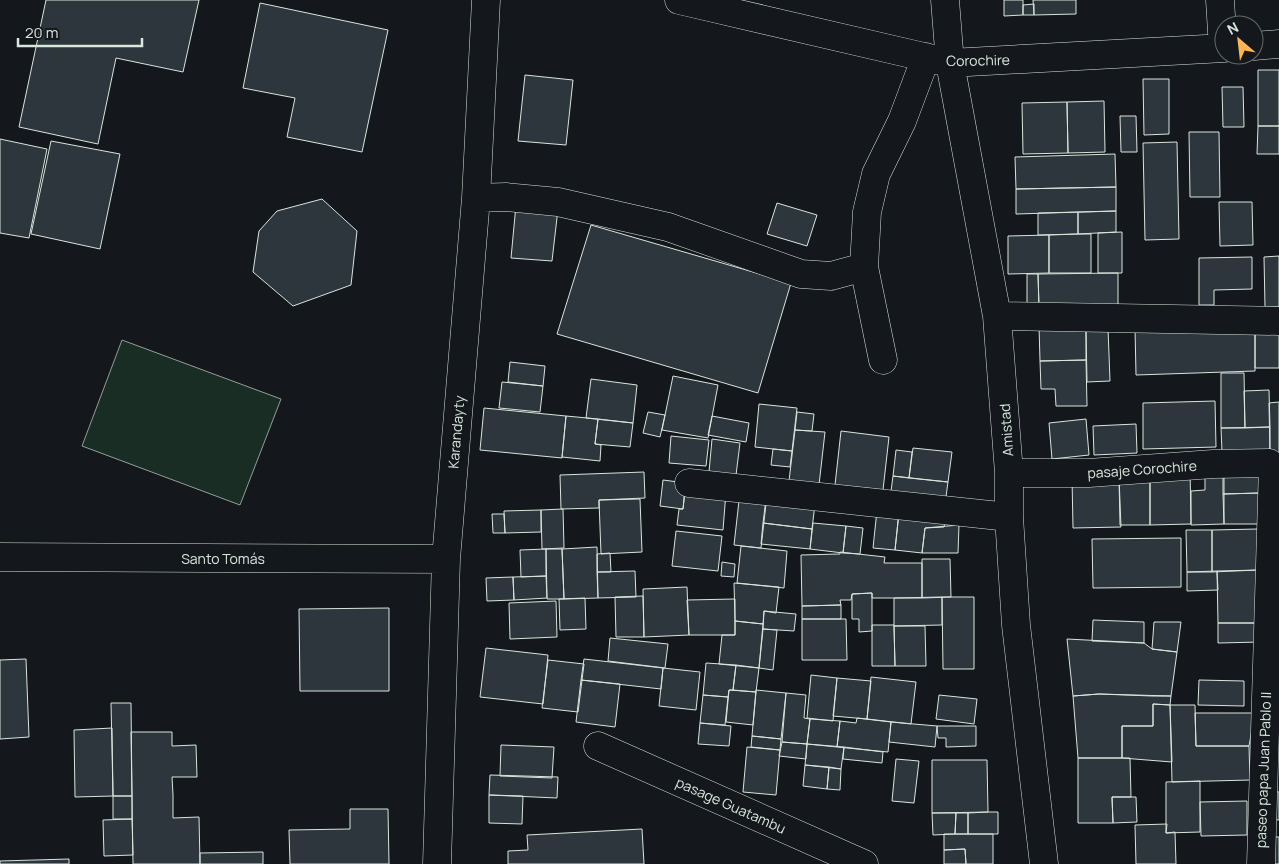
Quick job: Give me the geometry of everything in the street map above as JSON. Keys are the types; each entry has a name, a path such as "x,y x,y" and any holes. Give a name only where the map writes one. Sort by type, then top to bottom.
{"street":[{"name":"Karandayty","path":"437,864 446,560 476,198 486,0"},
{"name":"Corochire","path":"679,0 938,60 1214,48"},
{"name":"Amistad","path":"945,0 938,60 998,316 1009,473 1009,517 1016,625 1044,864"},
{"path":"1220,0 1221,15"},
{"path":"1264,45 1279,44"},
{"path":"883,360 864,266 867,212 876,174 902,122 938,60"},
{"path":"476,198 506,197 558,202 668,227 801,274 831,276 864,266"},
{"path":"998,316 1279,321"},
{"name":"pasaje Corochire","path":"1009,473 1089,473 1269,463 1273,466"},
{"name":"paseo papa Juan Pablo II","path":"1260,864 1273,466"},
{"path":"688,483 1009,517"},
{"name":"Santo Tomás","path":"0,557 446,560"},
{"name":"pasage Guatambu","path":"598,746 864,864"}],"green space":[{"path":"122,340 281,399 240,505 82,446"}],"building":[{"path":"46,0 199,0 183,72 116,58 98,144 19,127"},
{"path":"1004,0 1023,0 1023,15 1004,16"},
{"path":"1033,0 1076,0 1076,14 1034,15"},
{"path":"260,3 388,30 362,152 287,137 295,98 243,88"},
{"path":"1034,4 1034,15 1023,15 1023,5"},
{"path":"1258,70 1279,70 1279,126 1258,126"},
{"path":"525,75 573,80 566,145 518,141"},
{"path":"1143,79 1169,79 1169,134 1144,135"},
{"path":"1222,87 1243,87 1244,127 1223,127"},
{"path":"1104,101 1105,152 1068,153 1067,102"},
{"path":"1067,102 1068,153 1023,154 1022,103"},
{"path":"1120,116 1136,116 1137,152 1121,152"},
{"path":"1258,126 1279,126 1279,154 1257,154"},
{"path":"1189,132 1219,132 1220,197 1190,197"},
{"path":"0,139 47,149 29,238 0,233"},
{"path":"51,141 120,154 100,249 31,234"},
{"path":"1177,142 1179,239 1145,240 1143,143"},
{"path":"1115,154 1116,187 1016,189 1015,157"},
{"path":"1116,187 1116,211 1016,214 1016,189"},
{"path":"322,199 357,231 351,285 293,306 253,272 259,231 277,211"},
{"path":"1219,202 1252,202 1253,245 1220,246"},
{"path":"777,203 817,215 807,246 767,234"},
{"path":"516,205 558,209 552,261 511,258"},
{"path":"1116,211 1116,232 1078,234 1078,212"},
{"path":"1078,212 1078,234 1038,235 1038,213"},
{"path":"591,225 791,283 758,393 557,334"},
{"path":"1122,232 1122,273 1098,273 1098,233"},
{"path":"1091,234 1091,273 1049,273 1049,235"},
{"path":"1049,235 1049,273 1008,274 1008,236"},
{"path":"1279,256 1279,307 1265,307 1264,257"},
{"path":"1252,257 1252,289 1214,290 1214,305 1199,305 1199,258"},
{"path":"1118,273 1118,305 1039,307 1038,274"},
{"path":"1027,274 1038,274 1039,307 1027,307"},
{"path":"1086,325 1086,360 1040,361 1039,326"},
{"path":"1135,327 1255,327 1255,371 1136,375"},
{"path":"1255,327 1279,327 1279,368 1255,368"},
{"path":"1108,328 1110,381 1087,382 1086,329"},
{"path":"1086,360 1087,406 1056,406 1055,389 1041,389 1040,361"},
{"path":"510,362 545,366 543,386 508,382"},
{"path":"1221,373 1244,373 1245,428 1221,428"},
{"path":"673,376 718,385 708,438 662,430"},
{"path":"591,379 637,385 633,423 586,418"},
{"path":"502,382 543,386 540,412 499,408"},
{"path":"1269,390 1270,427 1245,428 1244,391"},
{"path":"1215,401 1216,447 1143,449 1143,403"},
{"path":"1279,402 1279,458 1270,458 1269,403"},
{"path":"759,404 797,408 792,451 755,447"},
{"path":"484,408 566,416 562,458 480,450"},
{"path":"648,412 665,415 660,437 643,433"},
{"path":"797,412 814,414 812,431 795,430"},
{"path":"566,416 598,419 595,444 601,445 600,461 562,457"},
{"path":"712,416 749,423 746,442 708,435"},
{"path":"598,419 633,423 630,447 595,444"},
{"path":"1086,419 1089,455 1052,459 1049,423"},
{"path":"1136,424 1137,453 1094,455 1093,426"},
{"path":"1270,427 1270,452 1222,452 1221,428"},
{"path":"795,430 825,432 819,485 789,481"},
{"path":"841,431 889,437 883,490 835,485"},
{"path":"671,436 709,440 706,466 669,463"},
{"path":"712,439 740,443 736,475 709,472"},
{"path":"913,448 952,452 948,482 909,478"},
{"path":"773,449 792,451 790,467 771,465"},
{"path":"896,450 912,452 909,478 893,476"},
{"path":"1190,468 1191,524 1150,525 1150,469"},
{"path":"1259,468 1260,493 1223,494 1223,469"},
{"path":"644,472 645,498 599,500 599,508 561,509 560,475"},
{"path":"893,476 948,482 945,504 890,499"},
{"path":"1150,476 1150,525 1120,525 1119,477"},
{"path":"1205,476 1224,476 1224,524 1191,525 1191,491 1205,490"},
{"path":"1119,477 1121,527 1073,528 1072,478"},
{"path":"663,480 686,483 683,509 660,506"},
{"path":"685,488 726,492 723,530 677,525 679,509 683,509"},
{"path":"740,492 767,495 761,548 734,545"},
{"path":"1260,493 1260,524 1224,524 1223,494"},
{"path":"640,499 642,552 601,554 599,500"},
{"path":"766,499 815,504 812,529 763,523"},
{"path":"563,509 564,548 542,549 541,510"},
{"path":"541,510 541,532 505,533 504,511"},
{"path":"877,510 899,512 895,550 873,548"},
{"path":"899,512 946,517 944,527 925,528 922,553 895,550"},
{"path":"492,514 504,514 505,533 493,533"},
{"path":"763,523 812,529 810,549 761,544"},
{"path":"813,523 846,526 843,553 810,549"},
{"path":"959,525 958,553 922,553 925,528"},
{"path":"846,526 863,528 860,554 843,553"},
{"path":"1258,529 1258,570 1212,572 1212,530"},
{"path":"1186,530 1212,530 1212,572 1187,572"},
{"path":"676,531 722,536 718,571 672,566"},
{"path":"1181,538 1181,587 1093,588 1092,539"},
{"path":"741,546 787,551 784,588 737,583"},
{"path":"597,547 598,598 564,599 562,549"},
{"path":"546,549 562,549 564,599 547,599"},
{"path":"546,549 546,576 521,577 520,550"},
{"path":"840,552 885,557 884,563 922,563 922,598 872,598 872,593 852,594 851,600 840,600 841,605 802,606 801,555 840,554"},
{"path":"610,553 611,572 597,572 597,554"},
{"path":"922,559 950,559 951,597 922,598"},
{"path":"722,562 735,564 734,577 721,576"},
{"path":"1260,570 1261,623 1218,623 1217,571"},
{"path":"635,571 636,597 598,598 597,572"},
{"path":"1217,571 1218,590 1187,591 1187,572"},
{"path":"546,576 547,598 514,600 513,577"},
{"path":"513,577 514,600 487,601 486,578"},
{"path":"734,583 779,587 776,613 764,611 763,624 735,621"},
{"path":"687,587 689,635 644,637 643,589"},
{"path":"872,593 872,631 859,632 859,619 852,619 852,594"},
{"path":"643,596 644,637 616,637 615,597"},
{"path":"942,597 974,597 974,669 943,669"},
{"path":"942,597 942,625 894,626 894,598"},
{"path":"585,598 586,629 560,630 559,599"},
{"path":"735,599 735,635 689,635 687,600"},
{"path":"556,601 557,637 510,639 509,603"},
{"path":"841,605 841,619 802,619 802,606"},
{"path":"389,608 389,691 300,691 299,609"},
{"path":"764,611 796,614 794,631 763,629"},
{"path":"802,619 846,619 847,660 802,660"},
{"path":"1093,620 1144,622 1144,643 1092,641"},
{"path":"735,621 763,624 759,668 719,664 722,635 735,635"},
{"path":"1154,622 1181,622 1177,652 1152,649"},
{"path":"1218,623 1261,623 1261,642 1218,643"},
{"path":"872,625 894,625 895,666 872,666"},
{"path":"894,626 925,626 926,666 895,666"},
{"path":"763,629 777,630 773,670 759,668"},
{"path":"610,638 668,644 665,668 608,661"},
{"path":"1067,639 1144,643 1152,649 1177,652 1171,696 1099,694 1073,696"},
{"path":"486,648 548,655 543,704 480,697"},
{"path":"26,659 29,737 0,739 0,660"},
{"path":"584,659 663,668 661,689 581,680"},
{"path":"548,660 584,664 578,712 542,708"},
{"path":"706,663 736,665 733,690 729,690 728,697 703,695"},
{"path":"736,665 759,668 756,692 733,690"},
{"path":"663,668 700,672 696,710 659,706"},
{"path":"811,675 837,678 833,721 807,718"},
{"path":"871,677 916,682 911,724 867,719"},
{"path":"837,678 871,681 867,719 833,716"},
{"path":"581,680 620,684 615,727 576,722"},
{"path":"1199,680 1244,681 1244,706 1198,705"},
{"path":"729,690 756,692 753,725 726,722"},
{"path":"756,690 786,693 781,739 752,736"},
{"path":"786,693 806,695 804,718 810,719 807,744 782,742"},
{"path":"1099,694 1171,696 1170,705 1153,704 1153,726 1122,726 1122,758 1078,758 1073,696"},
{"path":"703,695 728,697 725,725 700,723"},
{"path":"939,695 977,699 974,724 936,719"},
{"path":"111,703 131,703 132,796 113,796"},
{"path":"1153,704 1170,705 1172,762 1122,758 1122,726 1153,726"},
{"path":"1170,705 1195,705 1196,746 1249,746 1250,780 1172,782"},
{"path":"1195,713 1255,713 1249,746 1196,746"},
{"path":"857,718 891,722 888,752 837,747 840,721 856,723"},
{"path":"810,719 840,721 837,747 807,744"},
{"path":"891,722 937,726 935,747 889,742"},
{"path":"700,723 731,726 729,746 698,744"},
{"path":"937,726 976,726 976,746 946,747 946,738 938,738"},
{"path":"112,728 113,796 75,797 74,730"},
{"path":"131,732 172,732 172,746 196,745 197,777 172,777 173,818 199,817 200,864 133,864"},
{"path":"752,736 781,739 780,750 751,747"},
{"path":"782,742 807,744 806,759 779,756"},
{"path":"807,744 844,747 841,769 805,765"},
{"path":"501,745 554,747 552,778 500,776"},
{"path":"747,747 780,750 776,795 743,792"},
{"path":"844,747 883,752 882,763 843,759"},
{"path":"1078,758 1130,758 1131,797 1112,797 1113,823 1078,823"},
{"path":"896,759 919,761 914,803 892,801"},
{"path":"932,760 987,760 988,812 932,813"},
{"path":"805,765 829,767 827,789 803,786"},
{"path":"829,767 841,769 840,790 827,789"},
{"path":"490,775 558,777 557,798 489,795"},
{"path":"1200,781 1200,832 1166,833 1166,782"},
{"path":"1273,791 1279,792 1279,820 1270,819"},
{"path":"489,795 523,796 522,824 489,823"},
{"path":"113,796 132,796 132,819 113,819"},
{"path":"1112,797 1136,797 1137,822 1113,823"},
{"path":"1247,801 1247,835 1201,836 1200,802"},
{"path":"350,809 388,809 389,864 290,864 289,830 350,829"},
{"path":"998,812 998,834 968,834 968,813"},
{"path":"932,813 956,813 955,834 933,835"},
{"path":"956,813 968,813 968,834 955,834"},
{"path":"132,819 133,855 104,856 103,820"},
{"path":"1167,824 1166,833 1175,832 1176,864 1136,864 1135,825"},
{"path":"642,829 644,864 508,864 508,851 528,850 527,835"},
{"path":"944,834 993,834 993,864 966,864 965,849 944,850"},
{"path":"1265,837 1279,837 1279,864 1266,864"},
{"path":"965,849 966,864 944,864 944,850"},
{"path":"263,852 263,864 200,864 200,853"},
{"path":"69,859 69,864 0,864 0,861"}]}
